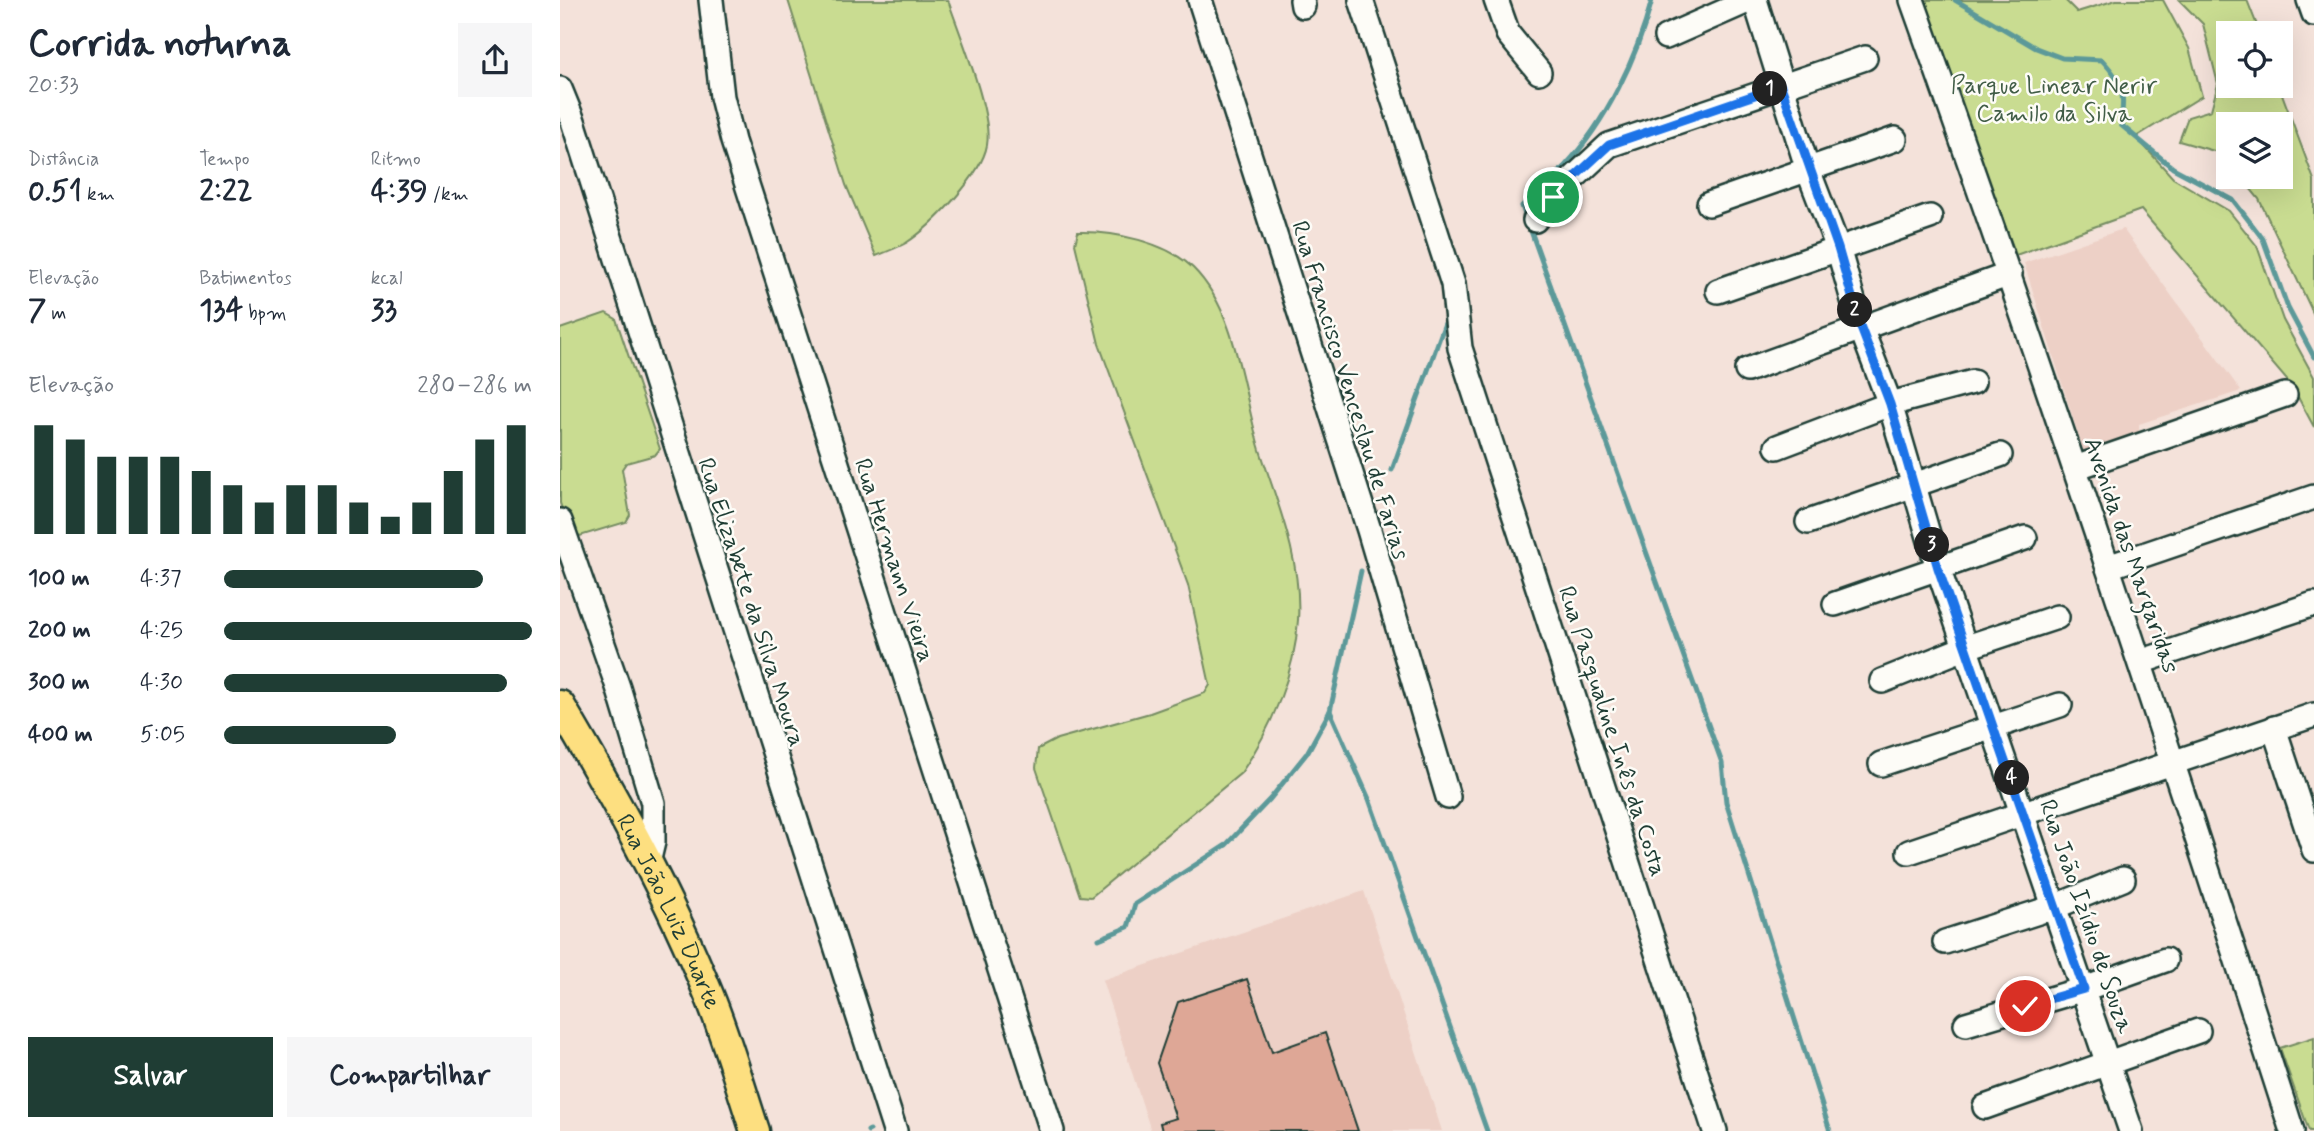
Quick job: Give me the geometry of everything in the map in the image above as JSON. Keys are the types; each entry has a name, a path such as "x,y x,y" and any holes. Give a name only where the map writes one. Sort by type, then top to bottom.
{"main road":[{"name":"Rua João Luiz Duarte","path":"560,705 648,863 710,998 755,1131"}],"street":[{"name":"Rua Hermann Vieira","path":"711,0 722,97 733,141 1052,1131"},
{"name":"Rua Francisco Venceslau de Farias","path":"1200,0 1369,530 1448,797"},
{"name":"Rua Pasqualine Inês da Costa","path":"1361,0 1452,284 1460,348 1716,1131"},
{"path":"1496,0 1508,34 1539,72"},
{"path":"1668,30 1752,0"},
{"name":"Rua João Izídio de Souza","path":"1752,0 1808,170 1838,248 1861,328 1890,404 1938,568 2025,814 2131,1131"},
{"name":"Avenida das Margaridas","path":"1912,0 2010,274 2075,467 2174,763 2292,1131"},
{"path":"2309,0 2314,14"},
{"path":"1535,220 1553,197 1609,145 1864,58"},
{"name":"Rua Elizabete da Silva Moura","path":"560,89 567,123 895,1131"},
{"path":"1709,204 1895,139"},
{"path":"1718,291 1930,217"},
{"path":"1747,370 2010,274"},
{"path":"1777,447 1890,404 1973,382"},
{"path":"2075,467 2285,395"},
{"path":"1808,522 1915,487 2000,455"},
{"path":"2108,567 2314,497"},
{"path":"560,521 618,687 653,803 653,842 648,863"},
{"path":"1835,604 2025,538"},
{"path":"2140,662 2314,604"},
{"path":"1882,681 1967,647 2057,617"},
{"path":"1881,764 2060,705"},
{"path":"1909,852 2314,715"},
{"path":"2274,729 2314,850"},
{"path":"1945,942 2054,907 2123,879"},
{"path":"1966,1024 2084,989 2165,960"},
{"path":"1985,1107 2198,1031"}],"shaded area":[{"path":"2123,229 2241,391 2139,424 2139,436 2084,453 2024,263"},
{"path":"1364,891 1442,1131 1151,1131 1102,980"}],"green space":[{"path":"788,0 948,0 967,52 985,113 987,145 983,157 966,185 928,225 906,243 876,256 846,185"},
{"name":"Parque Linear Nerir Camilo da Silva","path":"1923,0 2065,0 2077,12 2116,0 2163,0 2189,48 2202,96 2136,137 2173,178 2229,211 2257,246 2283,320 2314,377 2314,427 2292,386 2141,210 2016,255"},
{"path":"2179,0 2247,0 2255,21 2216,21 2216,76 2203,24"},
{"path":"2216,91 2216,98 2283,98 2289,112 2216,112 2216,152 2179,141 2188,117 2211,110"},
{"path":"2293,124 2314,180 2314,315 2259,199 2251,189 2293,189"},
{"path":"1078,232 1123,236 1169,251 1193,268 1208,286 1220,307 1237,354 1260,450 1287,534 1298,598 1296,640 1287,681 1262,738 1241,773 1091,897 1080,896 1036,768 1038,749 1057,739 1150,713 1205,693 1210,685 1188,585 1099,344 1075,244"},
{"path":"606,313 616,319 660,449 655,455 626,463 622,469 630,515 626,522 580,536 569,530 560,503 560,329"},
{"path":"2314,1037 2314,1131 2309,1131 2280,1048"}],"building":[{"path":"1247,979 1272,1052 1325,1033 1358,1131 1162,1131 1160,1123 1176,1118 1157,1063 1178,1002"}],"waterway":[{"path":"1652,0 1629,66 1594,130 1565,166 1522,206 1722,763 1726,802 1830,1131"},
{"path":"1955,0 2036,48 2062,58 2102,60 2119,83 2123,104 2121,125 2173,168 2233,200 2263,239 2288,308 2314,357"},
{"path":"1392,470 1445,323"},
{"path":"1099,939 1128,927 1135,904 1226,845 1270,799 1307,753 1330,711 1361,571"},
{"path":"1330,711 1369,799 1487,1131"}],"route":[{"path":"1553,197 1609,145 1781,86 1808,170 1838,248 1861,328 1890,404 1938,568 2084,989 2025,1006"}]}
